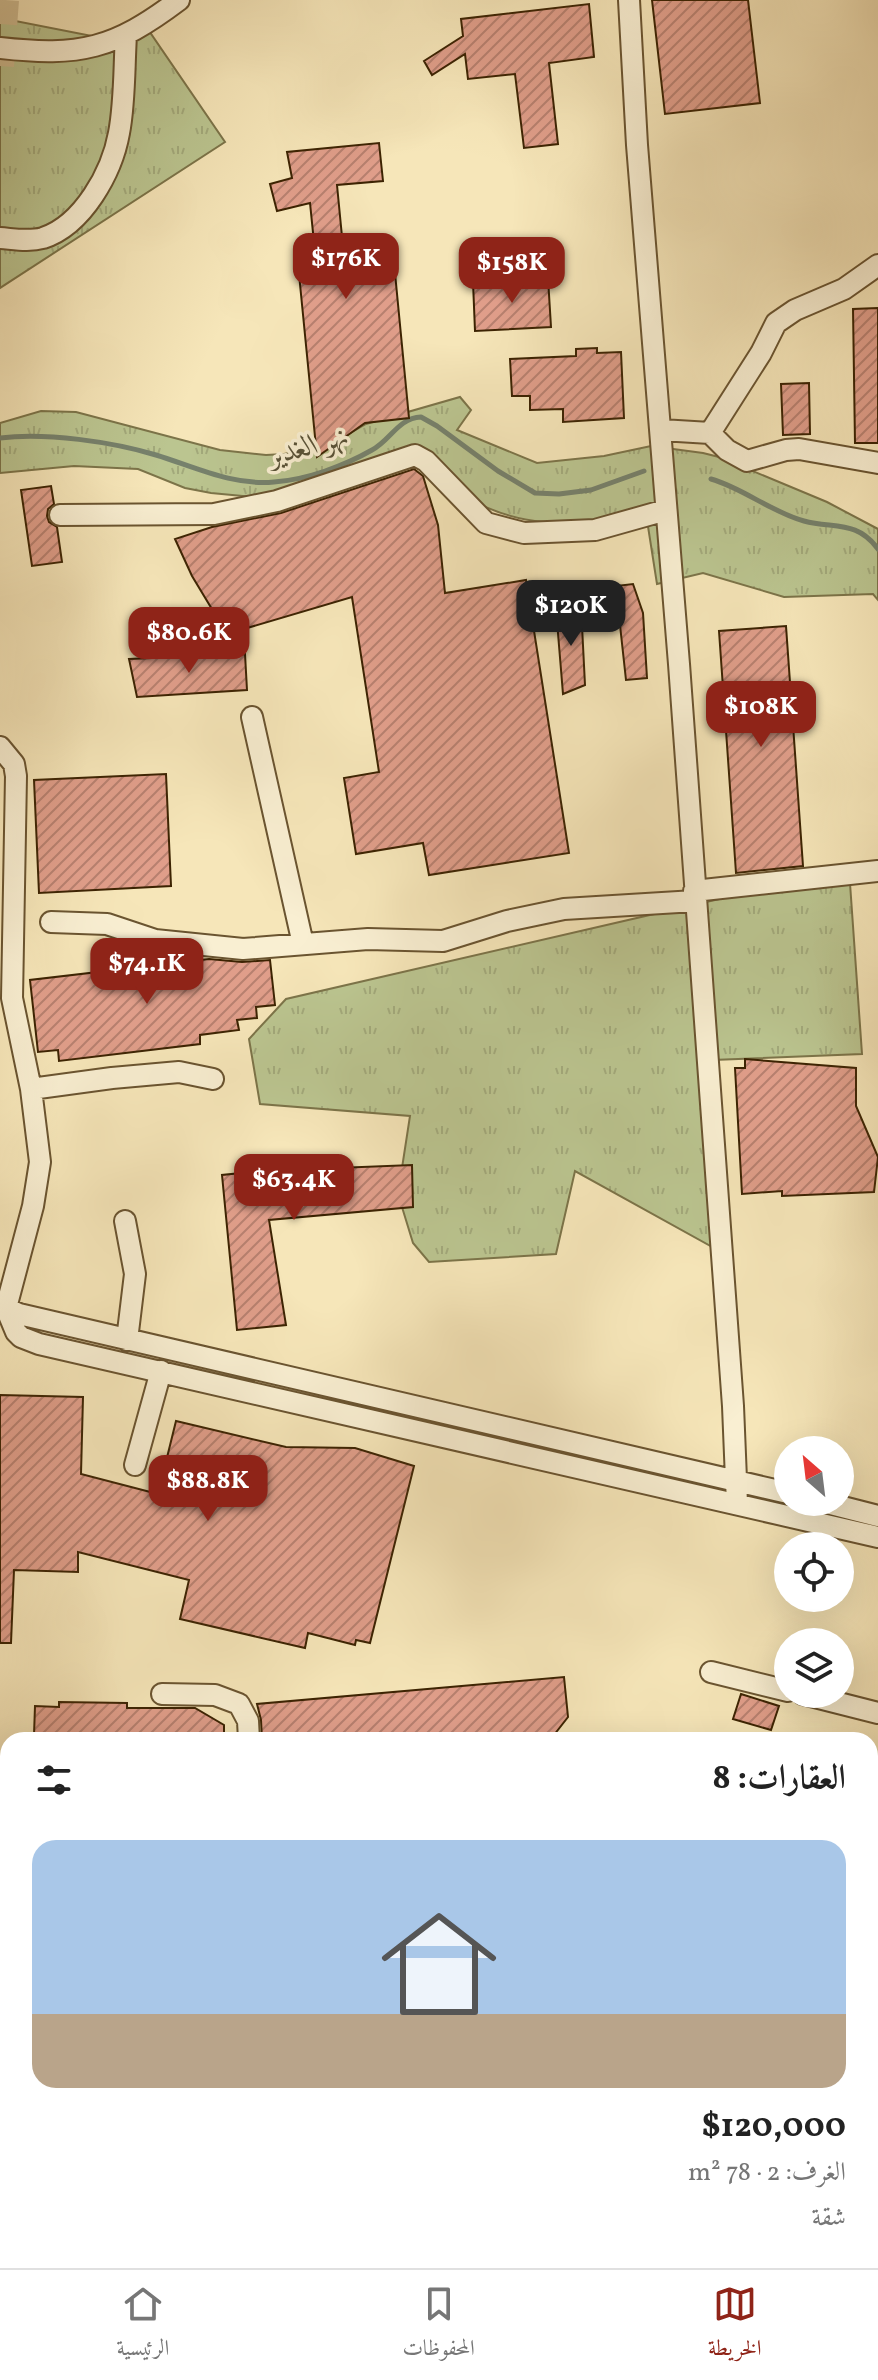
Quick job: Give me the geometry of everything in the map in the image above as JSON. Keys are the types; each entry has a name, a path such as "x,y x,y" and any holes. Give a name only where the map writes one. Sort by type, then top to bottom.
{"street":[{"path":"0,48 38,53 89,48 126,35 179,0"},
{"path":"629,0 637,145 661,430 737,1504"},
{"path":"0,238 43,238 82,213 112,159 120,129 126,35"},
{"path":"710,433 761,353 776,323 783,316 844,289 878,265"},
{"path":"661,430 710,433 727,450 747,461 799,449 878,463"},
{"path":"60,515 214,514 277,501 415,455 426,461 486,523 524,533 595,530 666,510"},
{"path":"252,717 303,944"},
{"path":"0,747 14,764 16,776 12,998 31,1089 40,1162 33,1206 6,1308 12,1328 21,1337 39,1344 878,1537"},
{"path":"51,922 107,924 155,940 243,949 368,939 443,941 507,921 564,909 695,896 878,871"},
{"path":"31,1089 179,1072 213,1079"},
{"path":"125,1221 135,1274 127,1340"},
{"path":"6,1308 19,1314 127,1340 774,1489"},
{"path":"151,1345 161,1371"},
{"path":"135,1465 161,1371 184,1353"},
{"path":"439,1436 445,1413"},
{"path":"854,1510 878,1516"},
{"path":"711,1672 774,1688"},
{"path":"162,1694 215,1695 239,1704 248,1721 249,1732"},
{"path":"854,1707 878,1713"}],"green space":[{"path":"0,18 107,39 147,28 225,142 0,288"},
{"path":"460,397 471,410 457,430 537,463 604,456 651,446 719,457 827,502 878,529 878,600 873,594 784,597 703,573 657,584 647,520 559,523 516,517 474,501 413,457 264,498 185,488 138,469 74,466 0,473 0,423 41,411 76,412 220,450 266,455 319,447 366,424"},
{"path":"849,869 862,1054 713,1060 725,1254 575,1171 556,1254 429,1262 413,1243 398,1194 410,1116 260,1104 249,1039 286,999"}],"building":[{"path":"652,0 748,0 760,103 665,114"},
{"path":"589,4 594,57 549,63 558,144 524,148 515,74 468,79 465,54 432,75 424,61 463,36 461,19"},
{"path":"379,143 383,181 337,185 343,247 392,242 409,418 365,423 317,457 299,274 317,272 310,203 277,211 270,184 292,178 287,152"},
{"path":"548,278 551,327 475,331 473,282"},
{"path":"878,308 878,443 855,443 853,309"},
{"path":"597,348 597,353 621,352 624,418 563,422 563,409 530,410 530,396 512,396 510,359 576,356 576,349"},
{"path":"809,383 810,434 783,435 781,384"},
{"path":"414,469 423,476 438,525 445,593 526,580 569,853 429,875 423,843 356,854 344,778 379,772 352,597 227,634 192,576 175,539 212,527 281,513"},
{"path":"51,486 54,504 48,509 47,516 49,522 57,527 62,562 32,566 21,490"},
{"path":"633,584 643,613 647,678 626,680 619,616 608,618 603,610 590,610 565,592"},
{"path":"581,606 585,685 563,694 556,609"},
{"path":"786,626 803,866 736,873 719,631"},
{"path":"245,654 247,690 137,697 129,659"},
{"path":"166,774 171,886 39,893 34,780"},
{"path":"209,959 242,962 270,960 275,1005 256,1007 257,1018 237,1020 239,1030 200,1035 200,1044 59,1061 58,1050 38,1052 30,980"},
{"path":"745,1059 856,1068 856,1106 878,1157 874,1192 782,1196 782,1191 742,1194 735,1068 745,1068"},
{"path":"412,1165 413,1207 269,1220 286,1325 237,1330 222,1175"},
{"path":"0,1395 83,1397 81,1474 158,1494 176,1421 286,1447 355,1448 414,1466 370,1643 356,1640 355,1645 308,1633 305,1648 180,1619 189,1580 78,1552 78,1572 14,1570 11,1643 0,1643"},
{"path":"564,1677 568,1717 556,1732 262,1732 257,1704"},
{"path":"741,1694 778,1708 771,1730 733,1719"},
{"path":"59,1702 127,1703 127,1708 195,1708 224,1725 224,1732 34,1732 35,1706 59,1707"}],"waterway":[{"name":"نهر الغدير","path":"0,438 37,436 100,442 156,455 229,478 274,482 312,475 349,461 378,446 406,421 421,417 535,493 591,490 644,471"},
{"name":"نهر الغدير","path":"711,479 792,517 853,530 878,549"}],"tunnel":[{"path":"0,66 5,0"}]}
